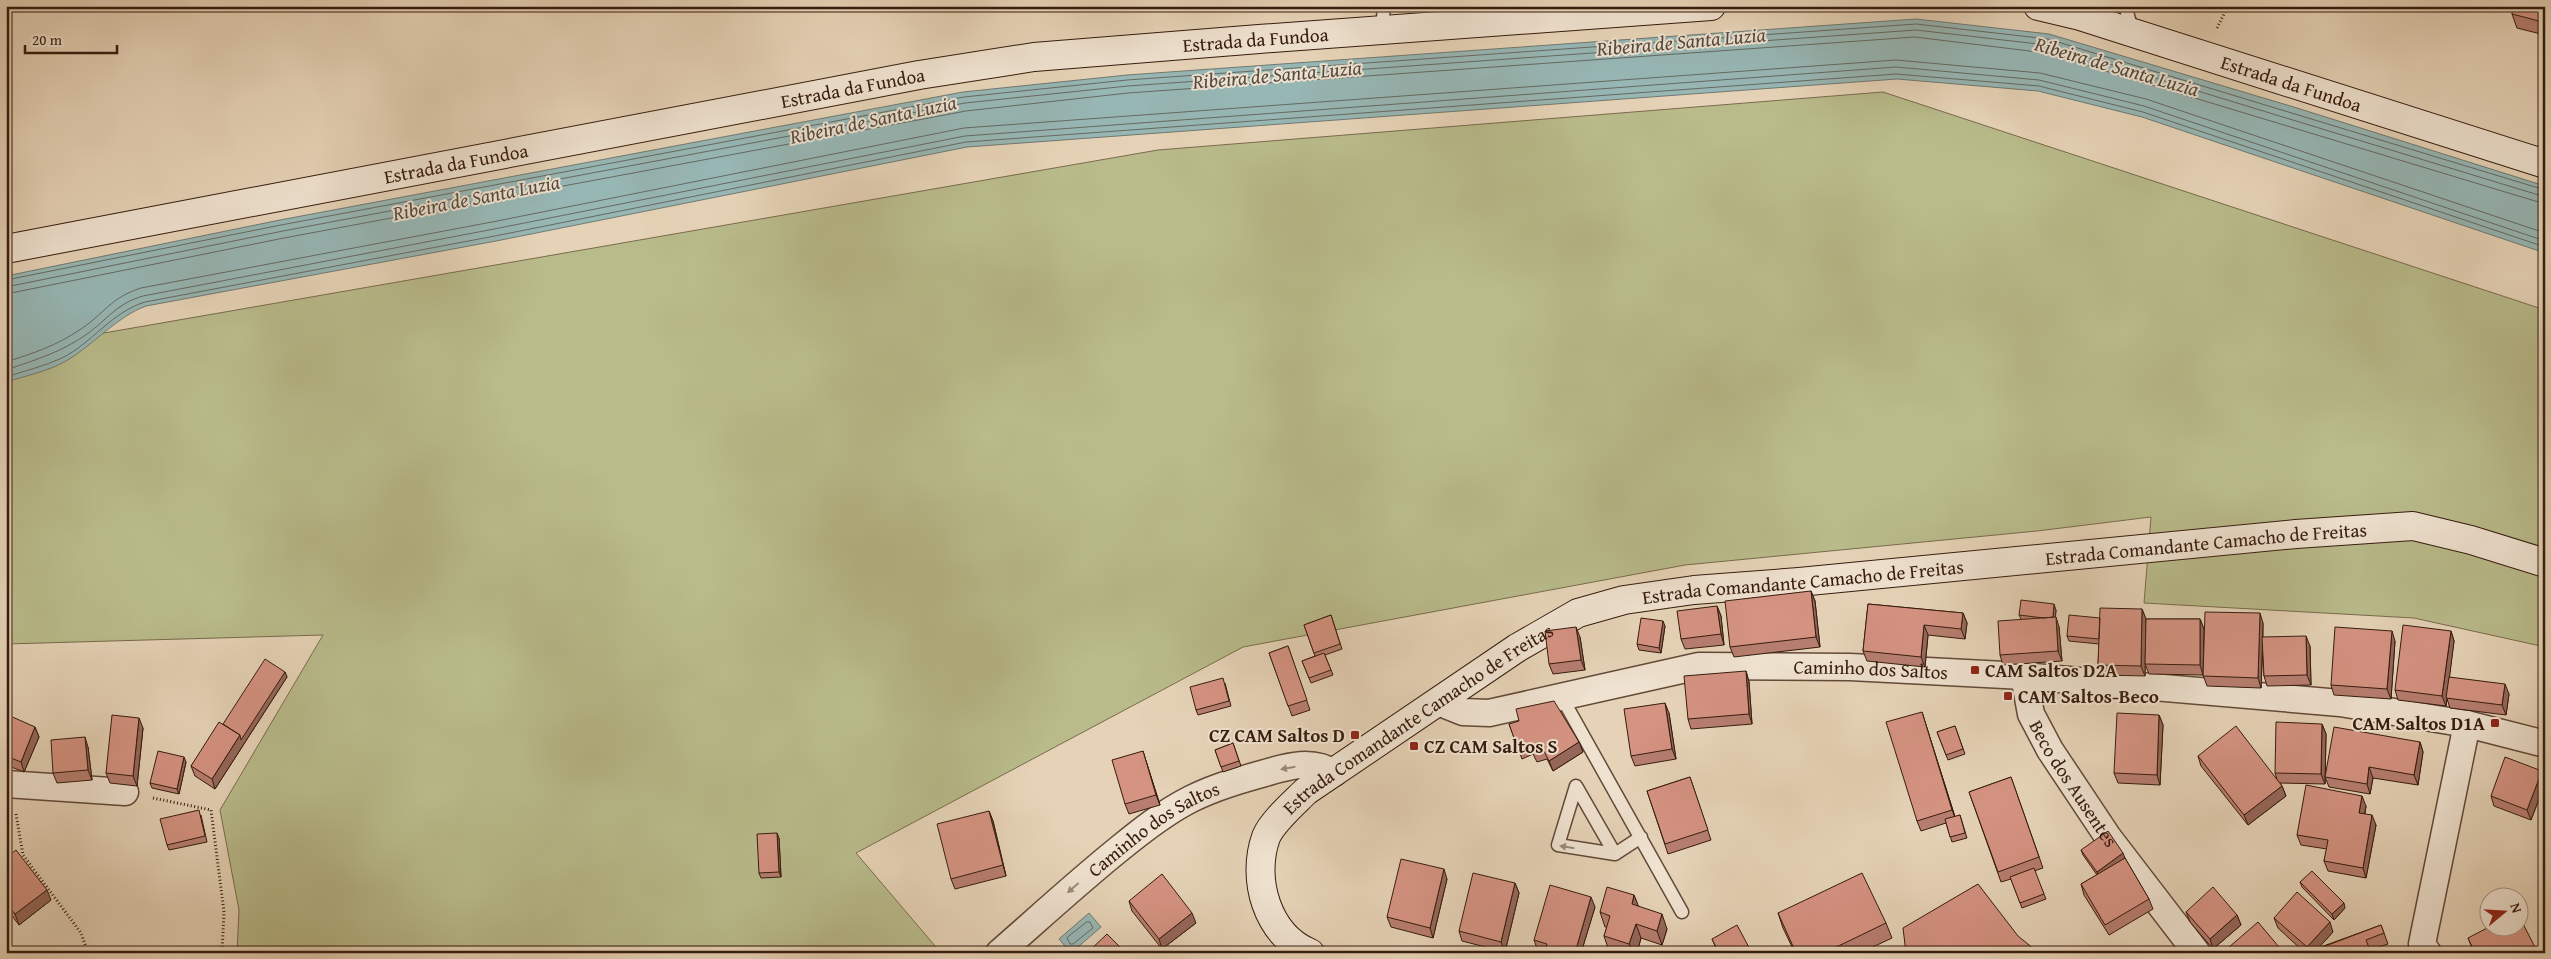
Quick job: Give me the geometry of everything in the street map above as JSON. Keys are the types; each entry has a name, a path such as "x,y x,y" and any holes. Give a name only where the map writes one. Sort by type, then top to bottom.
{"main road":[{"name":"Estrada da Fundoa","path":"6,250 919,75 1034,58 1383,18 1711,6"},
{"name":"Estrada da Fundoa","path":"2038,6 2133,32 2545,164"},
{"name":"Estrada Comandante Camacho de Freitas","path":"1310,953 1280,931 1270,914 1261,890 1266,837 1282,815 1306,791 1517,648 1578,613 1624,600 1694,590 1828,580 2296,534 2413,526 2471,540 2545,564"}],"street":[{"name":"Caminho dos Saltos","path":"1438,702 1463,712 1489,713 1699,666 1850,667 2024,676 2340,703 2466,724 2545,744"},
{"name":"Beco dos Ausentes","path":"2024,676 2031,714 2050,750 2108,837 2197,953"},
{"path":"2428,953 2422,944 2466,724"},
{"name":"Caminho dos Saltos","path":"999,953 1145,828 1189,800 1224,784 1272,770 1310,764 1323,766 1334,773"},
{"path":"9,784 125,792"}],"lane":[{"path":"2125,6 2133,32"},
{"path":"1561,696 1682,912"},
{"path":"1615,854 1576,786 1558,845 1615,854 1641,837"}],"path":[{"path":"9,784 22,855 81,933 88,953"},
{"path":"125,792 211,810 224,912 222,953"}],"green space":[{"path":"1883,92 2545,310 2545,647 2414,618 2144,603 2151,517 2037,531 1685,565 1243,647 856,853 941,953 237,953 239,910 220,810 323,635 6,644 6,350 1158,150"}],"water":[{"name":"Ribeira de Santa Luzia","path":"1916,19 2049,34 2297,108 2545,186 2545,253 2142,117 2038,91 1897,79 967,147 496,241 146,306 125,317 59,365 6,382 6,276 280,220 963,92 1127,75"},
{"path":"1089,913 1101,927 1071,953 1059,939"}],"building":[{"path":"2514,6 2545,6 2543,22 2512,14"},
{"path":"1811,591 1816,637 1730,647 1725,601"},
{"path":"2021,600 2054,604 2053,617 2044,618 2019,615"},
{"path":"1868,604 1963,613 1961,629 1924,625 1921,657 1863,651"},
{"path":"1717,606 1721,634 1681,639 1677,611"},
{"path":"2100,608 2142,609 2141,666 2098,665"},
{"path":"2205,612 2260,613 2258,678 2203,676"},
{"path":"1331,615 1340,644 1314,653 1304,625"},
{"path":"2069,615 2100,618 2099,639 2067,636"},
{"path":"2056,617 2058,651 2000,655 1998,621"},
{"path":"1641,618 1663,621 1659,648 1637,644"},
{"path":"2146,619 2200,619 2200,665 2145,664"},
{"path":"2403,625 2451,631 2442,696 2395,690"},
{"path":"1576,627 1581,660 1549,664 1545,631"},
{"path":"2335,627 2392,631 2387,689 2331,685"},
{"path":"2306,636 2307,675 2264,676 2262,637"},
{"path":"1288,646 1307,700 1288,706 1269,653"},
{"path":"1324,653 1331,670 1309,678 1302,661"},
{"path":"265,659 285,672 241,740 240,735 223,724"},
{"path":"1746,671 1749,714 1688,719 1684,676"},
{"path":"2449,677 2505,684 2502,705 2446,698"},
{"path":"1223,678 1229,701 1196,710 1190,687"},
{"path":"1554,701 1579,742 1549,761 1543,749 1533,752 1529,744 1518,749 1509,724 1519,721 1516,709"},
{"path":"1665,703 1672,749 1631,756 1624,709"},
{"path":"1922,712 1952,810 1917,821 1886,722"},
{"path":"2117,713 2159,715 2157,775 2114,773"},
{"path":"8,715 35,727 21,762 6,756 6,718"},
{"path":"112,715 139,718 133,776 106,773"},
{"path":"219,722 240,735 212,779 191,766"},
{"path":"2276,722 2322,724 2321,774 2275,773"},
{"path":"1955,726 1963,749 1946,755 1937,732"},
{"path":"2236,726 2282,786 2244,815 2198,756"},
{"path":"2334,727 2420,742 2414,775 2369,767 2367,784 2325,777"},
{"path":"85,737 88,770 53,773 51,740"},
{"path":"1233,743 1239,761 1221,767 1215,750"},
{"path":"158,751 184,757 177,789 150,783"},
{"path":"1143,751 1156,795 1125,804 1112,760"},
{"path":"2505,757 2542,771 2527,810 2491,796"},
{"path":"1690,777 1708,830 1665,844 1647,791"},
{"path":"2011,777 2039,857 1998,872 1969,792"},
{"path":"2306,785 2362,796 2359,813 2372,815 2363,868 2324,861 2328,840 2297,835"},
{"path":"199,810 205,836 167,845 160,819"},
{"path":"989,811 1003,865 951,879 937,824"},
{"path":"1960,815 1965,833 1950,837 1945,819"},
{"path":"2108,831 2123,853 2097,872 2081,850"},
{"path":"777,833 779,872 759,873 757,834"},
{"path":"16,850 47,890 15,914 6,903 6,858"},
{"path":"2125,858 2149,899 2105,925 2081,884"},
{"path":"1401,859 1444,869 1430,928 1387,917"},
{"path":"2034,868 2044,894 2020,903 2010,877"},
{"path":"2312,871 2344,903 2332,914 2300,882"},
{"path":"1473,873 1515,883 1501,942 1459,931"},
{"path":"1862,873 1886,923 1824,953 1796,953 1778,913"},
{"path":"1162,874 1192,913 1159,939 1129,901"},
{"path":"1978,884 2018,936 2039,953 1906,953 1903,928"},
{"path":"1550,885 1591,897 1575,953 1544,953 1547,944 1534,940"},
{"path":"1607,887 1634,895 1632,904 1662,914 1657,931 1636,924 1629,944 1604,936 1610,916 1600,912"},
{"path":"2213,887 2237,915 2210,939 2186,912"},
{"path":"2297,892 2330,922 2307,947 2274,918"},
{"path":"2258,922 2284,953 2233,953 2228,948"},
{"path":"1737,925 1752,953 1719,953 1712,939"},
{"path":"2381,925 2384,933 2366,940 2371,953 2307,953"},
{"path":"2478,933 2478,936 2528,936 2528,934 2538,953 2475,953 2468,938"},
{"path":"1107,934 1126,953 1087,953"}],"place":[{"name":"CAM Saltos D2A","path":"1975,670"},
{"name":"CAM Saltos-Beco","path":"2008,696"},
{"name":"CAM Saltos D1A","path":"2495,723"},
{"name":"CZ CAM Saltos D","path":"1355,735"},
{"name":"CZ CAM Saltos S","path":"1414,746"}]}
